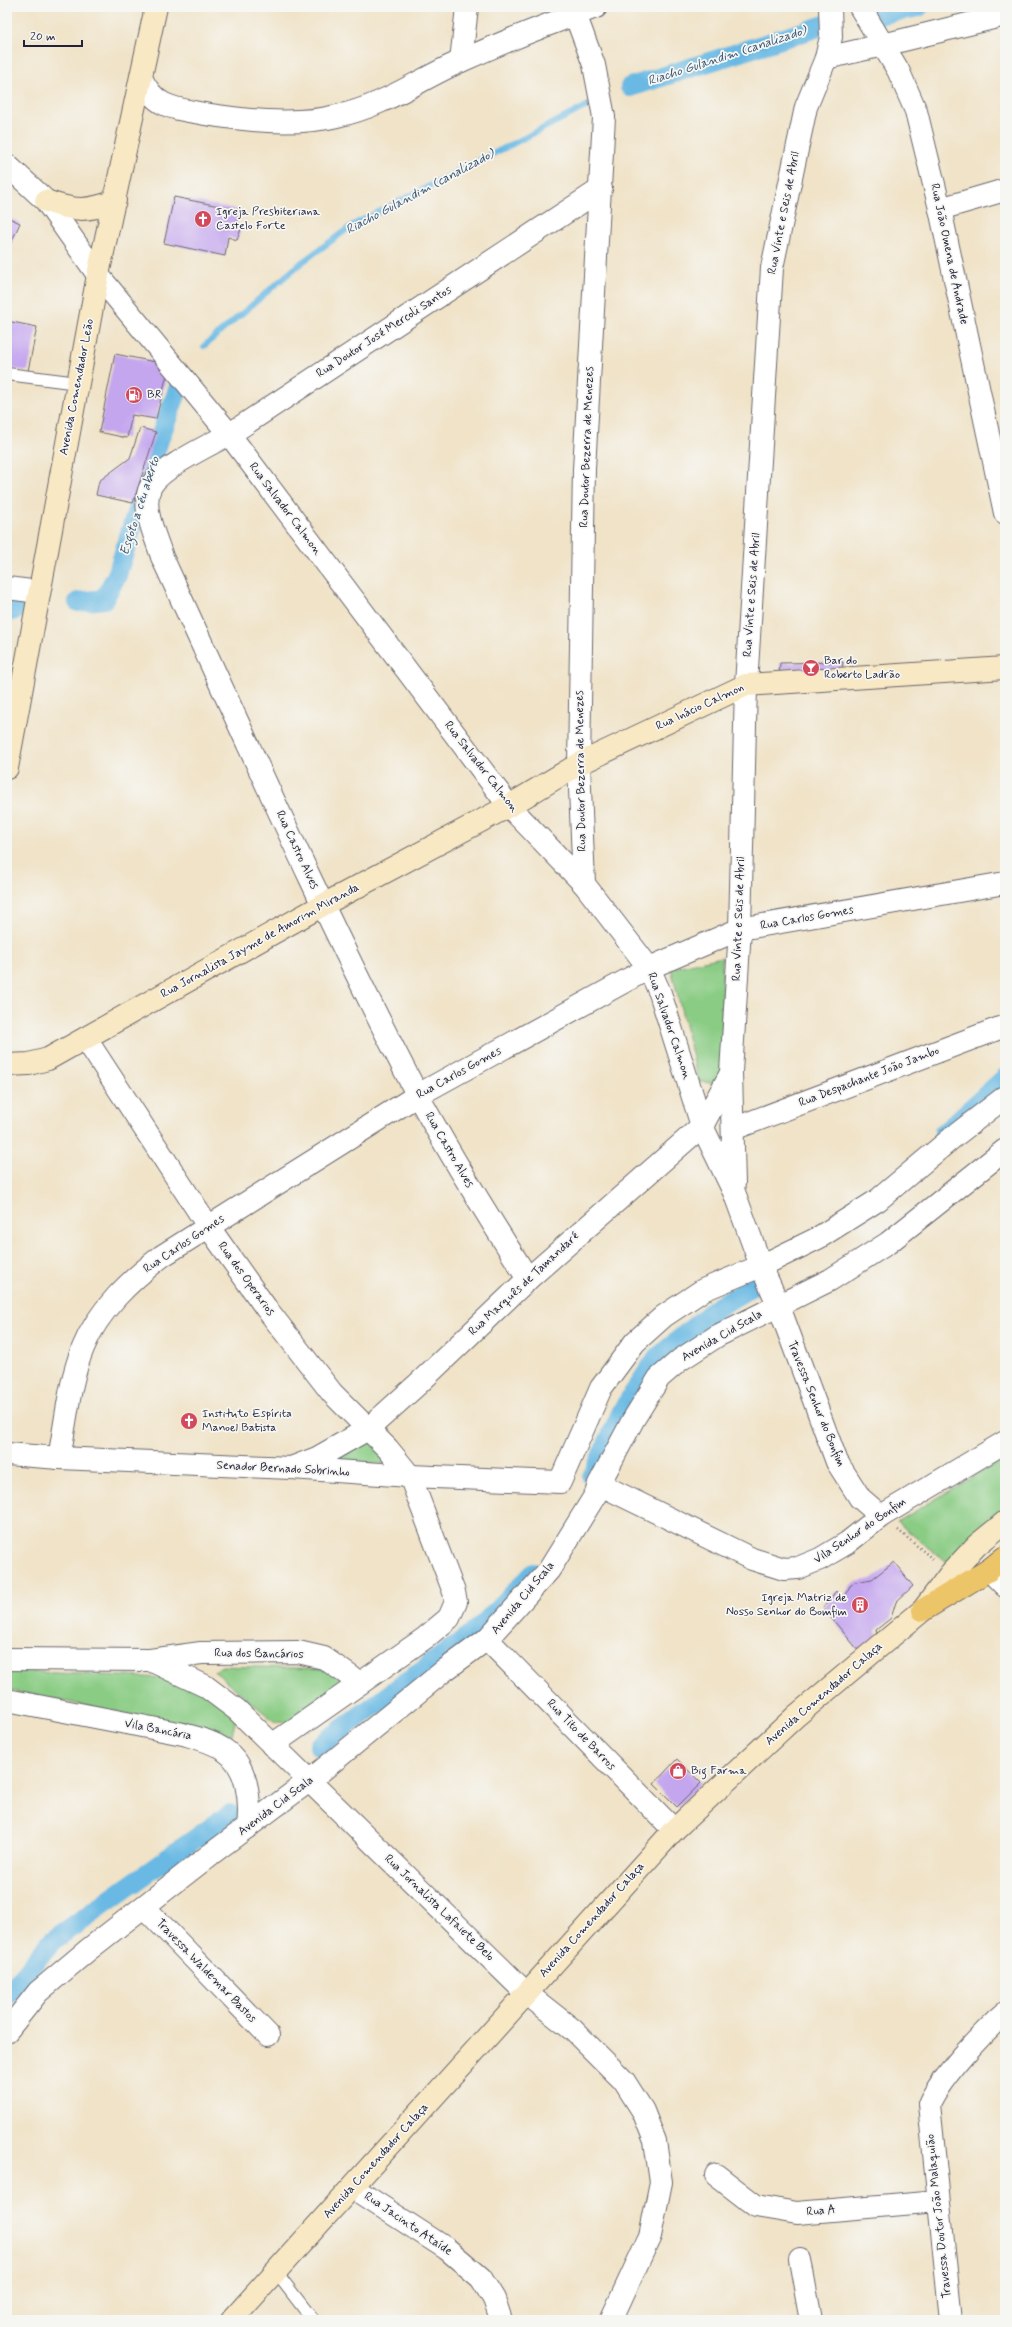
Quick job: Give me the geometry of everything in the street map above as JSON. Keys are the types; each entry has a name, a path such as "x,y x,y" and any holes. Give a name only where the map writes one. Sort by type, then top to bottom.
{"highway":[{"path":"923,1610 997,1564"}],"main road":[{"name":"Avenida Comendador Leão","path":"7,768 98,275 156,7"},
{"path":"46,201 81,210 98,207 115,201"},
{"name":"Rua Inácio Calmon","path":"509,806 579,764 746,685 1005,668"},
{"name":"Rua Jornalista Jayme de Amorim Miranda","path":"7,1065 29,1064 48,1059 323,905 509,806"},
{"name":"Avenida Comendador Calaça","path":"232,2320 353,2188 541,1976 674,1830 796,1716 923,1610 950,1574 977,1546 1005,1522"}],"street":[{"path":"461,61 467,7"},
{"path":"141,78 152,97 164,106 214,115 262,120 310,120 338,116 382,101 461,61 575,14 596,7"},
{"name":"Rua Vinte e Seis de Abril","path":"734,1192 731,1072 740,929 746,685 772,268 806,107 826,58 831,37 830,7"},
{"name":"Rua João Omena de Andrade","path":"863,8 906,86 916,111 940,209 1005,513"},
{"name":"Rua Doutor Bezerra de Menezes","path":"575,14 594,65 604,117 584,469 579,764 584,884"},
{"path":"826,58 1005,15"},
{"name":"Rua Salvador Calmon","path":"7,165 46,201 98,275 229,434 509,806 584,884 649,968 660,993 702,1126 734,1192 761,1266 778,1304"},
{"name":"Rua Doutor José Mercoli Santos","path":"164,472 229,434 600,189"},
{"path":"940,209 1005,190"},
{"name":"Rua Castro Alves","path":"164,472 152,485 148,496 148,510 162,557 323,905 418,1095 472,1191 528,1279"},
{"path":"7,588 39,592"},
{"name":"Rua Carlos Gomes","path":"59,1458 73,1378 83,1347 95,1325 114,1299 136,1277 162,1256 418,1095 649,968 740,929 1005,883"},
{"name":"Rua Despachante João Jambo","path":"733,1129 1005,1026"},
{"name":"Rua dos Operarios","path":"86,1039 208,1226 266,1308 332,1393 368,1429"},
{"name":"Rua Marquês de Tamandaré","path":"291,1468 317,1458 368,1429 418,1384 528,1279 702,1126 731,1072"},
{"path":"761,1266 818,1238 878,1200 952,1138 1005,1097"},
{"name":"Avenida Cid Scala","path":"7,2031 38,1992 248,1826 309,1781 445,1670 487,1639 549,1570 596,1494 598,1484 632,1420 659,1378 680,1360 717,1336 778,1304 830,1280 888,1243 1005,1150"},
{"name":"Senador Bernado Sobrinho","path":"7,1454 59,1458 291,1468 410,1476 560,1482 601,1388 635,1342 664,1316 703,1290 761,1266"},
{"name":"Travessa Senhor do Bonfim","path":"778,1304 837,1462 860,1498 881,1516"},
{"path":"272,1745 425,1638 449,1618 456,1602 454,1592 410,1476 368,1429"},
{"name":"Vila Senhor do Bonfim","path":"598,1484 752,1559 784,1569 798,1568 820,1559 847,1543 881,1516 1005,1442"},
{"path":"997,1564 1005,1586"},
{"name":"Rua Tito de Barros","path":"487,1639 674,1830"},
{"name":"Rua dos Bancários","path":"7,1659 150,1660 201,1653 298,1652 324,1658 360,1683"},
{"name":"Rua dos Bancários","path":"150,1660 205,1686 222,1698 309,1781"},
{"name":"Vila Bancária","path":"7,1700 183,1734 208,1741 224,1749 237,1764 249,1792 250,1806 248,1826"},
{"name":"Rua Jornalista Lafaiete Belo","path":"309,1781 526,1993 573,2030 624,2081 643,2111 655,2141 661,2182 650,2236 611,2320"},
{"name":"Travessa Waldemar Bastos","path":"144,1907 268,2035"},
{"name":"Rua Jornalista Lafaiete Belo","path":"541,1976 550,1995 573,2030"},
{"name":"Travessa Doutor João Malaquião","path":"950,2320 928,2111 932,2097 940,2086 986,2030 1005,2013"},
{"name":"Rua A","path":"716,2175 756,2206 797,2213 938,2201"},
{"name":"Rua Jacinto Ataíde","path":"353,2188 448,2249 480,2278 494,2299 501,2320"},
{"path":"800,2260 811,2320"}],"lane":[{"path":"7,374 78,383"},
{"path":"276,2272 313,2320"}],"path":[{"path":"881,1516 950,1574"}],"green space":[{"path":"722,957 723,1070 715,1083 699,1082 671,968"},
{"path":"372,1441 391,1464 334,1462 335,1458"},
{"path":"1005,1458 1005,1513 947,1563 897,1522"},
{"path":"222,1666 329,1669 343,1678 344,1689 290,1723 275,1722 214,1671"},
{"path":"7,1669 36,1672 167,1678 215,1696 236,1718 232,1735 7,1690"}],"building":[{"name":"Igreja Presbiteriana Castelo Forte","path":"174,197 239,210 236,227 241,229 237,240 228,237 225,256 164,243"},
{"path":"7,217 20,223 7,252"},
{"path":"7,321 37,327 28,371 7,368"},
{"name":"BR","path":"115,354 155,362 167,374 156,419 132,415 127,438 99,432"},
{"path":"140,428 156,432 133,503 96,495 99,481 130,458"},
{"name":"Bar do Roberto Ladrão","path":"843,662 842,672 779,677 780,663"},
{"name":"Igreja Matriz de Nosso Senhor do Bomfim","path":"894,1562 913,1586 896,1602 891,1618 876,1630 877,1636 859,1651 823,1608 836,1591 842,1600 850,1586 855,1582 872,1579"},
{"name":"Big Farma","path":"677,1759 701,1783 677,1807 654,1784"}],"waterway":[{"name":"Riacho Gulandim (canalizado)","path":"872,16 919,7"},
{"name":"Riacho Gulandim (canalizado)","path":"630,87 825,25"},
{"name":"Riacho Gulandim (canalizado)","path":"204,346 301,263 353,225 593,103"},
{"name":"Esgoto a céu aberto","path":"78,602 104,599 117,575 159,440 179,387"},
{"path":"7,612 18,609"},
{"path":"944,1133 1005,1078"},
{"path":"592,1477 623,1409 656,1359 715,1309 756,1284"},
{"path":"319,1746 479,1628 534,1573"},
{"path":"7,1995 52,1941 230,1814"}],"place":[{"name":"Igreja Presbiteriana Castelo Forte","path":"203,219"},
{"name":"BR","path":"134,395"},
{"name":"Bar do Roberto Ladrão","path":"811,668"},
{"name":"Instituto Espírita Manoel Batista","path":"189,1421"},
{"name":"Igreja Matriz de Nosso Senhor do Bomfim","path":"860,1605"},
{"name":"Big Farma","path":"678,1771"}]}
